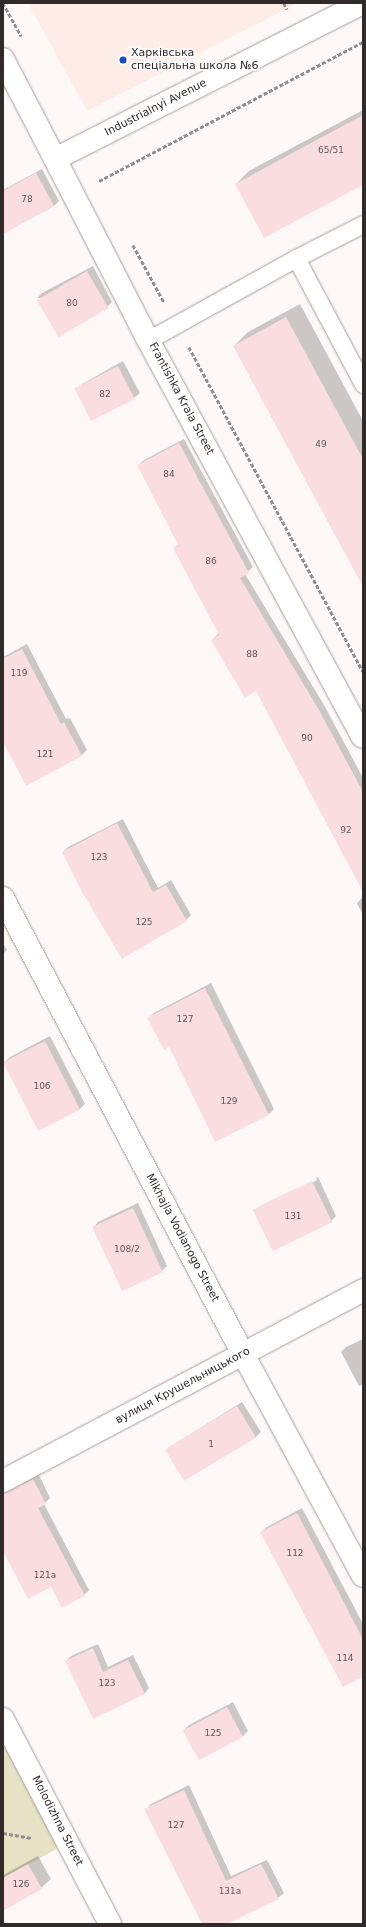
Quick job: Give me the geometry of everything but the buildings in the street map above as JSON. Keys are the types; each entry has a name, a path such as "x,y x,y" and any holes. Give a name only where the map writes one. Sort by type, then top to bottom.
{"street":[{"name":"Industrialnyi Avenue","path":"55,159 363,3"},
{"name":"Frantishka Krala Street","path":"3,59 148,340 363,737"},
{"name":"Mikhajla Vodianogo Street","path":"3,898 243,1354 363,1576"},
{"name":"вулиця Крушельницького","path":"3,1481 363,1290"},
{"name":"Molodizhna Street","path":"3,1719 110,1924"}],"lane":[{"path":"148,340 296,258 363,224"},
{"path":"296,258 363,384"}],"path":[{"path":"99,181 363,42"}],"shaded area":[{"name":"Харківська спеціальна школа №6","path":"28,3 298,3 87,111"},
{"path":"3,1719 68,1843 3,1878"}],"place":[{"name":"Харківська спеціальна школа №6","path":"123,60"}]}
